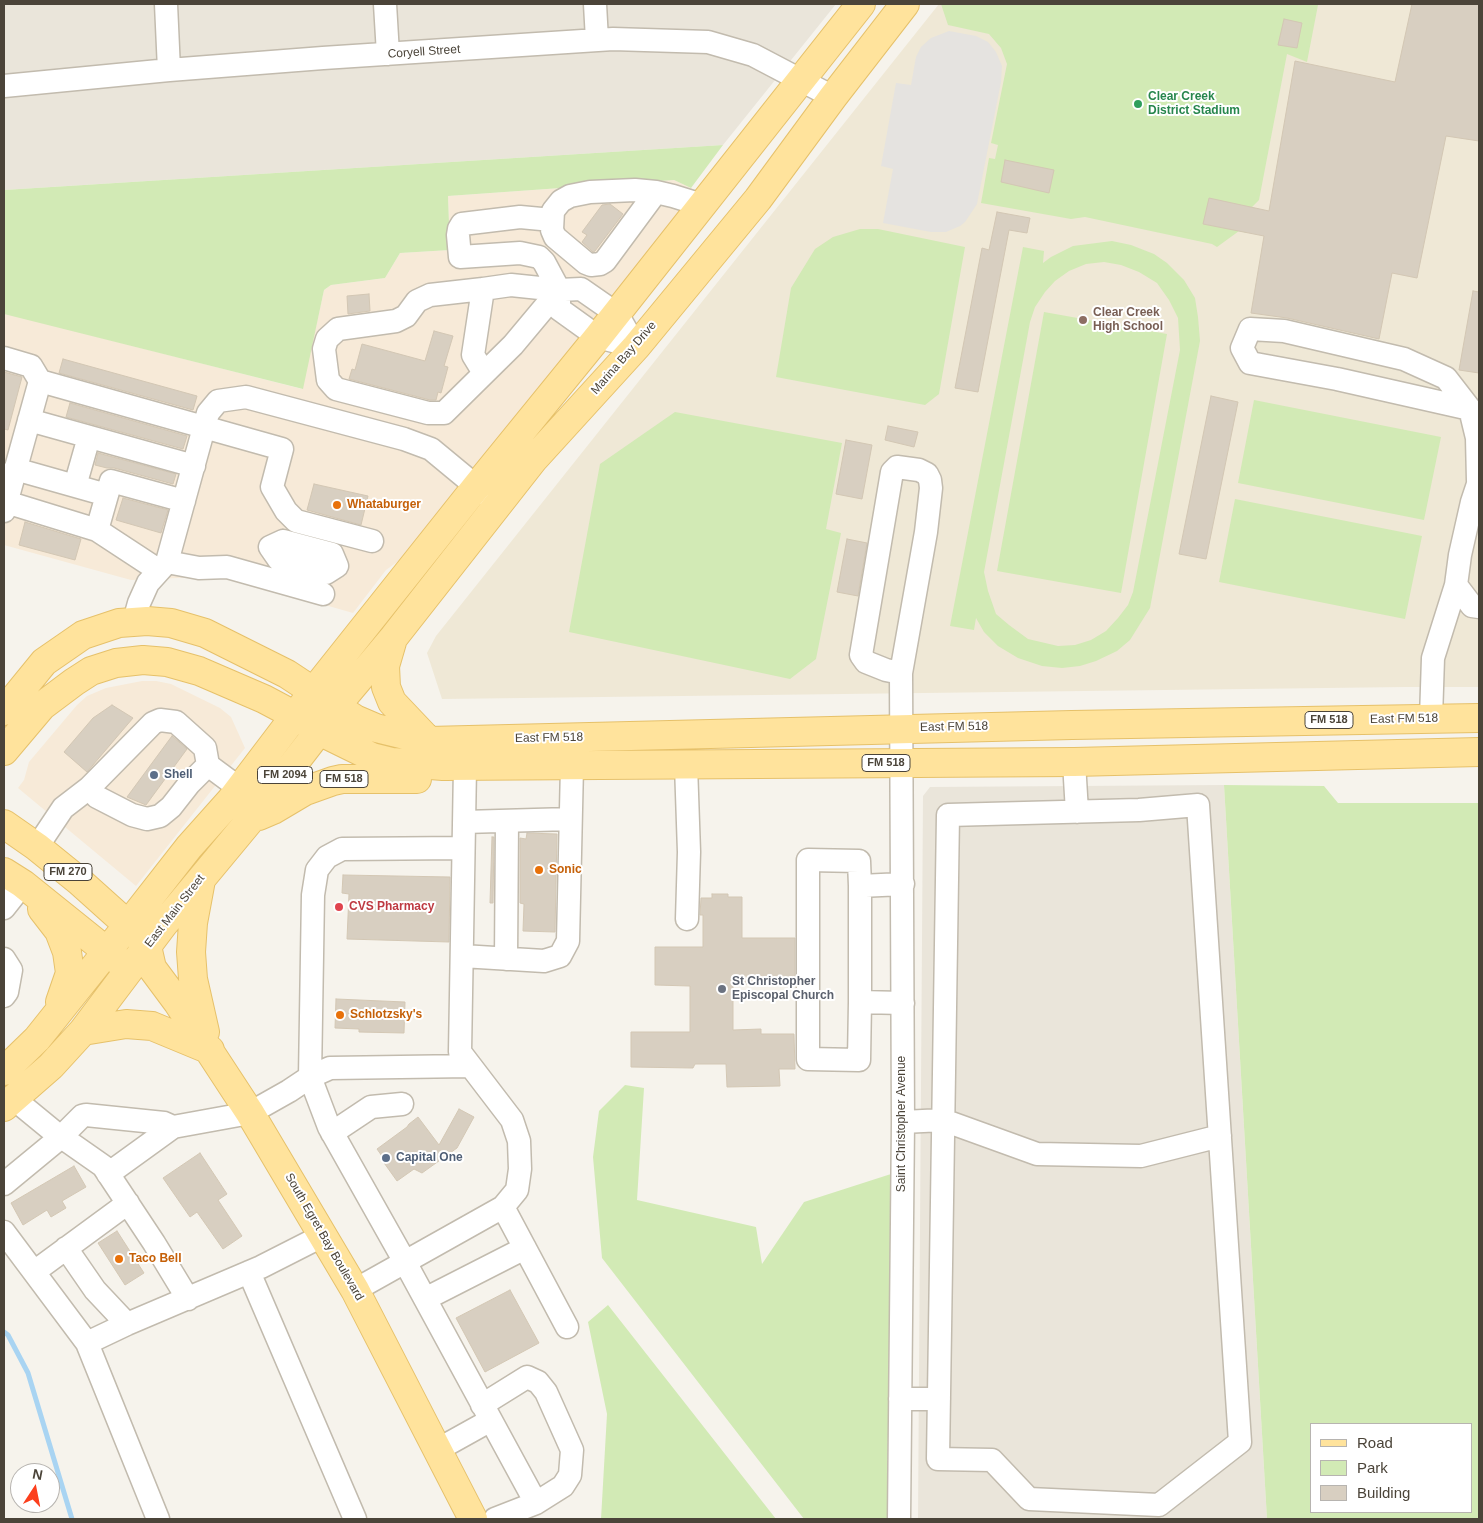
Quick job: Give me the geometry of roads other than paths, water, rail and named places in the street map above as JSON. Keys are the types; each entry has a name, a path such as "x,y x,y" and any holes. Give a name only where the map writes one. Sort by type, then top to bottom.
{"main road":[{"path":"4,1071 36,1039 189,847 231,800 238,788 313,692 476,487 598,338 861,4"},
{"name":"Marina Bay Drive","path":"336,706 394,638 533,460 636,347 758,200 832,97 905,4"},
{"path":"4,710 44,662 52,656 83,635 119,623 134,621 171,623 205,633 287,674 313,692"},
{"path":"4,751 42,706 62,674 75,665 98,654 124,648 129,643 134,621"},
{"path":"394,638 384,666 386,687 392,702 429,741"},
{"path":"42,706 91,671 116,663 143,660 167,662 199,671 264,699 319,731 372,757 392,762 454,766"},
{"name":"FM 518","path":"313,692 356,719 376,728 429,741"},
{"name":"East Main Street","path":"9,1103 51,1066 143,961 202,876 251,819 336,706"},
{"path":"1431,718 1436,753"},
{"name":"East FM 518","path":"429,741 1072,725 1479,718"},
{"path":"1072,725 1074,762"},
{"name":"FM 518","path":"251,819 273,810 305,791 333,781 342,779 422,779 454,766 1074,762 1479,752"},
{"name":"FM 270","path":"4,824 37,847 79,881 128,925 143,961"},
{"path":"202,876 193,924 191,952 193,979 210,1050"},
{"path":"13,878 59,931 67,952 70,974 56,1014"},
{"name":"FM 270","path":"13,878 107,951 143,961"},
{"name":"South Egret Bay Boulevard","path":"143,961 178,1003 210,1050 324,1235 355,1290 473,1519"},
{"path":"83,1031 126,1024 152,1026 210,1050"}],"street":[{"path":"166,4 169,70"},
{"path":"386,4 388,54"},
{"path":"595,4 597,40"},
{"name":"Coryell Street","path":"4,86 169,70 613,38 708,42 752,55 832,97"},
{"path":"539,257 545,219 561,201 570,196 590,192 626,190 656,192 702,206"},
{"path":"545,219 555,237 562,244 586,263 591,265 600,264 605,261 656,192"},
{"path":"545,219 520,217 462,224 458,235 460,257 520,253 539,257 544,262 559,290 559,309 598,338 636,347"},
{"path":"559,290 513,345 444,412 428,413 336,389 328,380 324,350 327,339 338,329 396,320 406,316 417,301 430,295 510,285 559,290 581,289 617,314 636,347"},
{"path":"483,289 474,355 484,373"},
{"path":"1431,718 1433,658 1456,585 1460,555 1477,493 1477,438 1470,409 1446,378 1404,360 1275,330 1250,328 1242,348 1250,364 1337,379 1470,409"},
{"path":"4,358 32,366 40,381 5,507 97,530 162,566 227,567 323,594"},
{"path":"40,381 282,449 272,487 286,511 296,521 372,541"},
{"path":"134,621 148,583 162,566 184,501 208,413 218,401 246,397 404,439 431,450 498,504"},
{"path":"30,420 194,466"},
{"path":"77,480 89,437"},
{"name":"Saint Christopher Avenue","path":"899,1519 903,1122 903,729 901,673 926,532 931,488 927,474 919,470 897,467 892,472 861,655 866,662 886,670 901,673"},
{"path":"15,469 184,501"},
{"path":"97,530 109,488"},
{"path":"270,547 283,541 316,549 332,554 342,567"},
{"path":"1456,585 1472,606 1479,607"},
{"path":"37,847 64,808 89,788 152,723 160,720 176,722 205,748 208,765 238,788"},
{"path":"1074,762 1077,812"},
{"path":"89,788 97,797 147,819 160,816 171,807 208,765"},
{"path":"686,765 689,852 687,919"},
{"path":"355,1290 503,1207 517,1190 520,1169 519,1140 512,1120 460,1052 464,822 454,766"},
{"path":"462,956 544,961 560,956 568,941 572,766"},
{"path":"1198,805 1240,1442 1158,1505 1029,1499 992,1460 938,1459 943,1120 948,815 1139,810 1198,805"},
{"path":"464,822 570,820"},
{"path":"506,959 507,821"},
{"path":"463,848 342,849 327,857 317,870 313,895 310,1077 332,1133 405,1262 536,1503"},
{"path":"808,860 859,861 860,886 859,1060 808,1059 808,860"},
{"path":"4,908 13,878"},
{"path":"860,886 903,884"},
{"path":"4,959 11,970 8,992 4,996"},
{"path":"860,1002 903,1003"},
{"path":"108,1174 173,1127 250,1113 310,1077 330,1068 470,1066"},
{"path":"9,1103 103,1166 188,1299"},
{"path":"332,1133 371,1107 402,1104"},
{"path":"4,1184 86,1114 164,1123 173,1127"},
{"path":"903,1122 943,1120 1036,1154 1141,1156 1220,1136"},
{"path":"34,1272 128,1203"},
{"path":"503,1207 567,1327"},
{"path":"4,1232 87,1343 158,1519"},
{"path":"87,1343 249,1272 324,1235"},
{"path":"66,1248 95,1290 127,1324"},
{"path":"425,1299 525,1248"},
{"path":"249,1272 355,1519"},
{"path":"437,1450 527,1377 538,1382 546,1392 572,1450 570,1475 563,1486 536,1503 495,1519"},
{"path":"900,1399 939,1399"}],"waterway":[{"path":"4,1332 8,1335 28,1373 72,1519"}],"place":[{"name":"Clear Creek District Stadium","path":"1138,104"},
{"name":"Clear Creek High School","path":"1083,320"},
{"name":"Whataburger","path":"337,505"},
{"name":"Shell","path":"154,775"},
{"name":"Sonic","path":"539,870"},
{"name":"CVS Pharmacy","path":"339,907"},
{"name":"St Christopher Episcopal Church","path":"722,989"},
{"name":"Schlotzsky's","path":"340,1015"},
{"name":"Capital One","path":"386,1158"},
{"name":"Taco Bell","path":"119,1259"}]}
